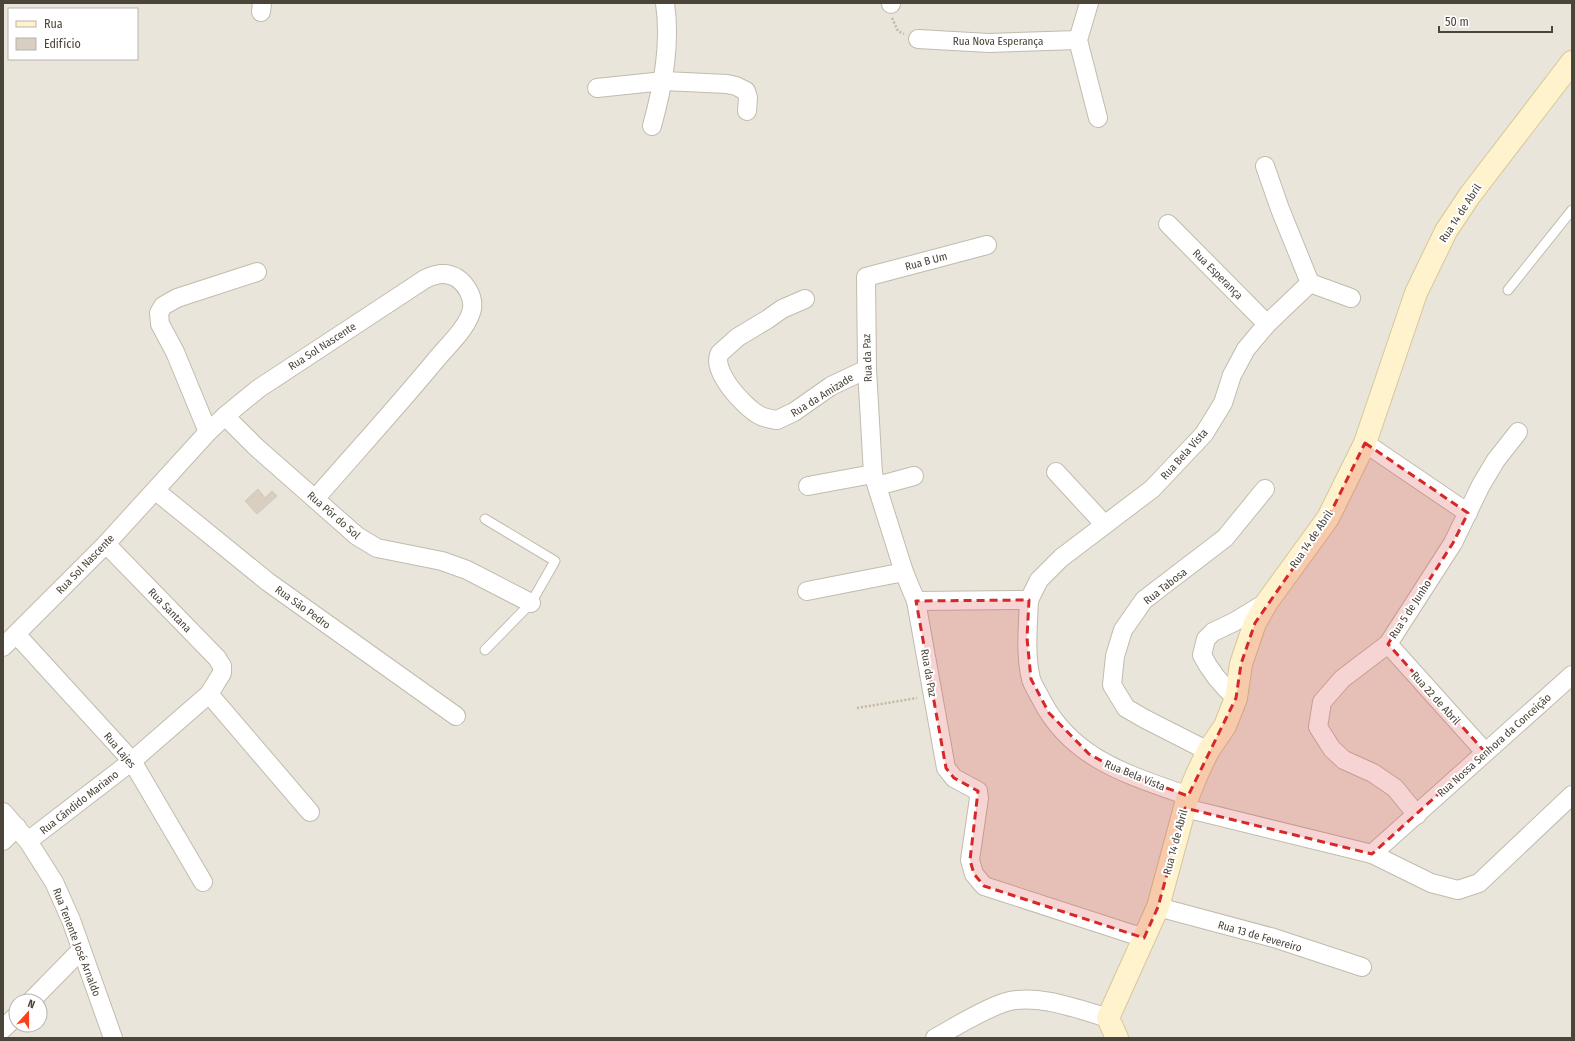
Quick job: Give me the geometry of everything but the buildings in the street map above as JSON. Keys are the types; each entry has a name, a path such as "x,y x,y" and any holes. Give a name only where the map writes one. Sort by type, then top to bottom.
{"street":[{"path":"652,126 664,81 666,50 664,3"},
{"path":"1089,3 1078,40 1098,118"},
{"name":"Rua Nova Esperança","path":"918,39 989,43 1078,40"},
{"name":"Rua 14 de Abril","path":"1108,1018 1158,907 1186,802 1208,751 1225,726 1236,698 1241,664 1255,623 1267,602 1328,518 1365,443 1416,293 1446,231 1470,195 1572,62"},
{"path":"597,88 664,81 736,86 746,91 748,94 747,111"},
{"path":"1265,166 1280,209 1310,283 1351,298"},
{"name":"Rua Esperança","path":"1168,224 1267,324"},
{"name":"Rua B Um","path":"866,276 987,245"},
{"path":"208,432 175,352 160,324 159,313 163,306 177,298 256,272"},
{"name":"Rua Sol Nascente","path":"3,647 106,544 156,491 208,432 258,389 425,279 441,274 449,274 464,283 471,298 472,308 464,326 315,499"},
{"name":"Rua da Paz","path":"866,276 867,369 875,480 904,572 916,601 946,768 954,778 978,791 980,798 970,860 974,874 984,886 1144,938"},
{"name":"Rua Bela Vista","path":"1186,802 1118,770 1089,754 1067,734 1049,713 1031,679 1027,638 1029,600 1039,580 1061,558 1152,489 1204,434 1222,403 1232,375 1246,349 1267,324 1310,283"},
{"name":"Rua da Amizade","path":"804,299 782,308 768,319 738,337 720,352 718,367 733,392 758,415 777,420 784,418 831,386 867,369"},
{"name":"Rua Pôr do Sol","path":"225,416 256,447 367,543 377,548 442,561 467,570 531,603"},
{"name":"Rua 5 de Junho","path":"1417,815 1396,788 1373,773 1344,760 1332,749 1318,727 1322,702 1342,679 1388,644 1453,543 1480,485 1496,460 1518,432"},
{"path":"1365,443 1468,513"},
{"path":"1056,472 1104,524"},
{"path":"808,486 914,476"},
{"name":"Rua Tabosa","path":"1208,751 1126,708 1112,685 1115,656 1123,630 1144,600 1225,538 1265,489"},
{"name":"Rua São Pedro","path":"156,491 268,582 456,716"},
{"name":"Rua Santana","path":"106,544 217,658 222,666 222,673 214,687"},
{"path":"807,591 904,572"},
{"path":"916,601 1029,600"},
{"path":"1236,698 1213,676 1202,655 1206,639 1213,632 1234,622 1267,602"},
{"name":"Rua Lajes","path":"16,634 132,761 203,882"},
{"name":"Rua 22 de Abril","path":"1388,644 1485,752"},
{"name":"Rua Nossa Senhora da Conceição","path":"1417,815 1572,674"},
{"path":"214,687 310,812"},
{"name":"Rua Cândido Mariano","path":"28,841 132,761 214,687"},
{"path":"1186,802 1372,854 1431,883 1458,890 1479,883 1572,795"},
{"name":"Rua Tenente José Arnaldo","path":"3,812 28,841 54,882 71,920 113,1038"},
{"path":"1372,854 1417,815"},
{"path":"3,841 17,827"},
{"name":"Rua 13 de Fevereiro","path":"1158,907 1274,938 1362,967"},
{"path":"39,993 81,950"},
{"path":"935,1038 963,1031 1004,1003 1027,1000 1056,1003 1108,1018 1117,1038"}],"lane":[{"path":"1508,290 1572,210"},
{"path":"485,519 555,561 531,603 485,650"}],"path":[{"path":"891,3 894,24 898,31 918,39"},
{"path":"857,708 932,695"}],"highlighted area":[{"path":"1365,443 1468,513 1453,543 1388,644 1485,752 1372,854 1185,808 1158,907 1144,938 984,886 974,874 970,860 978,791 954,778 946,768 916,601 1029,600 1027,638 1031,679 1049,713 1089,754 1118,770 1188,796 1236,698 1241,664 1255,623 1328,518"}],"shaded area":[{"path":"3,3 1572,3 1572,1038 3,1038"}]}
